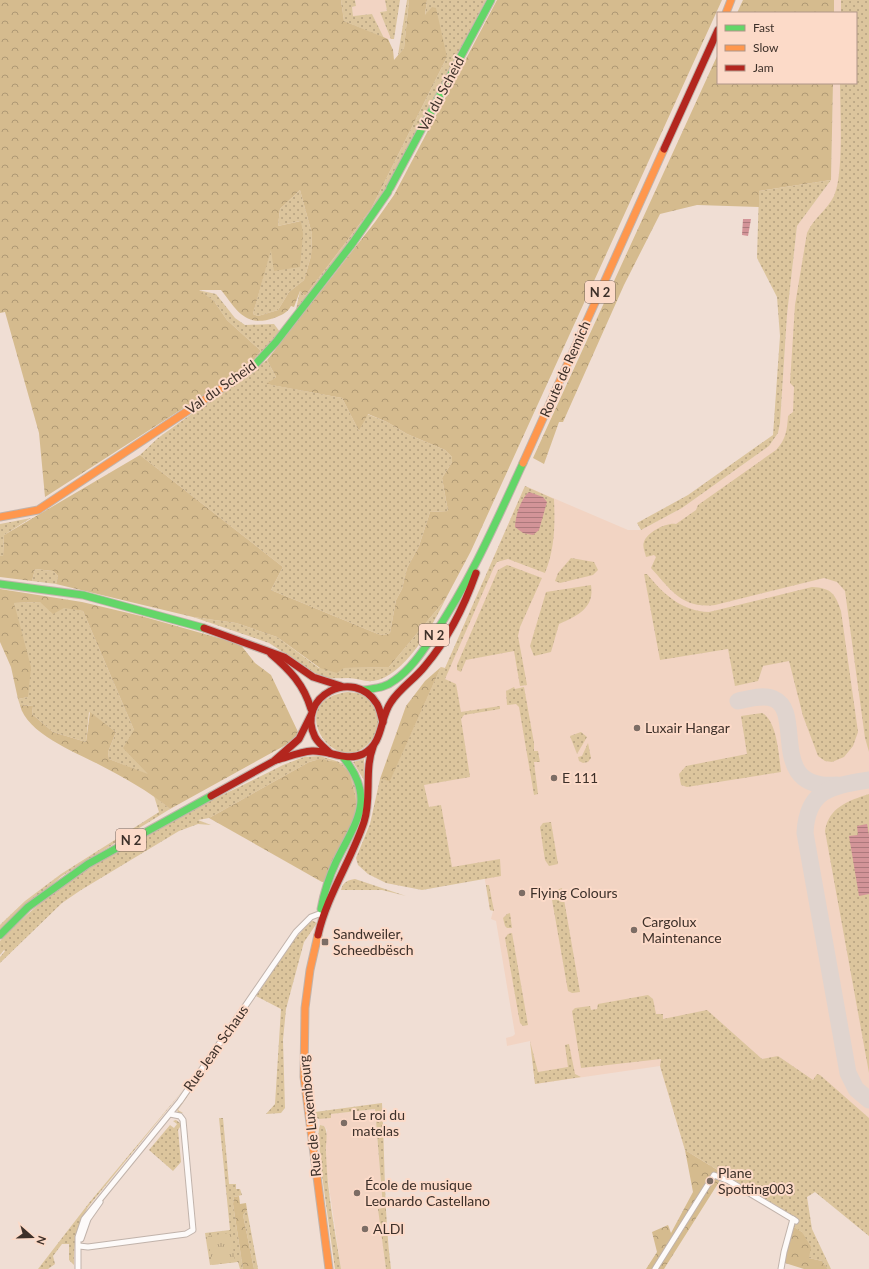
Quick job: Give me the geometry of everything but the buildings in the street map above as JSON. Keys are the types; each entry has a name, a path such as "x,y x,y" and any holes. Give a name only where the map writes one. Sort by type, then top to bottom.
{"main road":[{"name":"Val du Scheid","path":"0,517 38,510 251,369 265,356 371,219 389,190 491,0"},
{"path":"726,12 731,0"},
{"name":"Route de Remich","path":"364,690 383,688 394,681 425,648 444,621 481,555 717,32"},
{"name":"Route de Remich","path":"383,725 386,712 396,696 415,677 446,638 470,591 481,555"},
{"path":"0,581 20,586"},
{"path":"0,584 83,595 143,610 219,632 266,650 284,657 312,677 341,686 350,686 364,690 373,696 379,707 383,725 380,737 373,747 362,754 343,757 330,753 317,741 313,732 308,694 291,671 266,650"},
{"path":"311,712 321,696 341,686"},
{"name":"N 2","path":"0,935 28,907 88,864 274,761 299,739 311,712"},
{"name":"Rue de Luxembourg","path":"329,1269 304,1078 305,1008 310,970 322,916 364,821 367,801 368,760 373,747"},
{"name":"N 2","path":"274,761 317,751 330,753"},
{"name":"Rue de Luxembourg","path":"322,916 321,908 329,879 352,834 360,811 361,788 359,778 343,757"},
{"path":"346,864 344,862 344,856 359,825 360,811"}],"street":[{"name":"Rue Jean Schaus","path":"78,1269 79,1246 88,1219 111,1186 170,1114 296,932 314,914 319,914 322,916"},
{"path":"79,1246 88,1247 190,1233 192,1230 183,1120 180,1116 170,1114"},
{"path":"655,1269 714,1175 729,1181 795,1220 784,1252 781,1269"}],"shaded area":[{"path":"355,0 385,0 387,11 380,12 391,39 384,38 372,14 353,16 352,7 356,6"},
{"path":"834,0 869,0 869,1232 813,1187 685,1150 660,1066 535,1084 530,1041 507,1046 506,1038 515,1034 496,921 491,919 493,911 490,910 484,875 436,884 383,796 441,667 445,668 525,486 628,530 641,530 682,508 769,446 778,433 780,423 787,315 797,226 831,180 833,84 857,84 857,12 834,12"},
{"path":"743,219 751,219 748,236 742,235"},
{"path":"529,492 543,497 547,502 539,530 533,535 523,533 515,527 519,508 523,499"},
{"path":"867,824 869,835 869,894 859,896 849,836 858,835 857,826"},
{"path":"375,1109 383,1209 379,1210 386,1269 341,1269 326,1166 325,1142 327,1130 324,1126 320,1125 319,1119 331,1118 330,1114"}],"green space":[{"path":"0,0 341,0 344,21 388,39 393,50 394,60 404,48 409,0 427,0 425,15 432,7 436,8 447,57 371,209 305,296 300,291 294,307 291,306 284,314 274,318 256,321 249,319 237,310 221,290 199,290 214,301 227,320 261,351 246,368 45,497 39,433 5,312 0,313","holes":["300,190 312,234 311,256 304,280 289,292 278,310 258,316 253,314 271,250 274,271 300,267 303,234 301,221 278,226 280,209"]},
{"path":"341,0 355,0 356,6 352,7 353,16 372,14 384,38 344,21"},
{"path":"385,0 400,0 394,39 391,39 380,12 387,11"},
{"path":"407,0 409,0 404,48 398,55"},
{"path":"427,0 486,0 382,197 299,308 296,309 300,291 305,296 371,209 447,57 425,16"},
{"path":"497,0 722,0 471,551 445,600 389,667 344,668 337,673 320,668 277,637 236,623 193,617 56,584 58,576 53,571 35,569 32,581 0,577 0,556 3,556 4,535 140,455 283,567 271,590 378,634 384,635 390,633 396,600 402,589 407,568 419,546 430,512 448,511 442,478 452,462 452,457 445,450 407,434 387,422 368,414 359,431 342,398 266,384 276,377 267,360 375,222 394,195"},
{"path":"743,0 834,0 834,12 737,12"},
{"path":"841,0 869,0 869,752 865,738 845,591 837,582 824,578 715,605 694,604 678,596 651,568 656,557 654,555 646,557 643,545 646,538 653,531 663,526 676,524 696,510 698,505 776,450 782,442 785,434 788,416 793,412 794,387 790,383 795,305 807,233 813,223 828,206 834,196 837,186 841,141 840,84 857,84 857,12 841,12"},
{"path":"717,56 717,84 833,84 831,180 759,191 759,207 697,205 660,214 624,285 563,422 559,422 544,464 533,458"},
{"path":"831,180 797,226 787,315 780,423 778,433 769,446 682,508 641,530 637,523 688,495 773,435 780,336 777,297 757,258 759,191"},
{"path":"300,190 312,234 311,256 304,280 289,292 278,310 258,316 253,314 271,248 300,221 278,226 280,209"},
{"path":"198,290 216,294 235,318 245,325 274,324 280,332 262,355 246,368 261,351 227,320 214,301"},
{"path":"267,360 276,377 267,384 342,398 359,431 367,414 387,422 407,434 445,450 452,457 452,462 442,478 448,511 430,512 419,546 407,568 402,589 396,600 390,633 384,635 378,634 271,590 283,567 140,455 158,438"},
{"path":"525,486 554,499 553,545 545,573 508,559 497,562 445,679 456,684 461,712 500,706 500,709 464,715 461,719 470,777 424,785 429,807 441,805 452,867 500,859 501,876 422,890 386,883 368,874 358,865 356,858 370,824 380,779 390,780 441,667 445,668"},
{"path":"31,518 4,535 3,556 0,556 0,524"},
{"path":"571,558 594,562 598,570 593,575 560,583 555,581 558,573"},
{"path":"507,565 542,578 520,627 518,636 527,685 520,686 514,651 466,660 461,672 457,670 457,665 498,570"},
{"path":"35,569 53,571 58,576 56,584 32,581"},
{"path":"644,574 647,574 660,589 682,605 690,609 709,612 812,587 828,590 837,600 841,611 858,732 853,746 844,757 832,762 825,761 818,756 803,716 789,661 763,666 758,681 735,686 728,649 660,660"},
{"path":"591,585 592,593 590,600 583,610 572,618 559,624 551,652 534,656 530,646 546,592"},
{"path":"0,589 82,602 141,616 240,644 255,663 271,675 299,734 293,741 170,809 145,790 41,733 24,715 20,705 33,706 32,714 53,732 86,742 90,712 116,732 108,752 109,759 148,774 123,748 134,730 83,611 64,608 53,614 40,602 14,603 31,667 28,697 18,699 11,667 0,642"},
{"path":"445,600 425,636 406,660 396,670 385,677 373,681 351,678 321,677 269,643 193,617 236,623 277,637 319,668 389,667"},
{"path":"40,602 83,611 134,730 149,775 109,759 108,752 116,732 89,712 86,742 53,732 32,714 33,706 20,705 18,699 28,697 14,603"},
{"path":"441,667 390,781 380,779 406,706 425,681"},
{"path":"514,687 515,689 524,687 534,743 534,751 538,751 540,762 534,762 538,794 534,795 519,707 516,704 507,705 506,691"},
{"path":"348,692 363,694 370,697 378,720 375,736 370,742 356,752 342,752 330,746 321,735 316,722 318,709 328,698"},
{"path":"762,713 771,723 774,731 781,772 687,787 681,785 679,774 686,766 747,754 741,716"},
{"path":"581,732 587,737 577,754 570,736"},
{"path":"588,743 591,758 588,762 583,763 579,761 578,757 582,756"},
{"path":"320,756 344,764 354,773 358,785 358,805 355,817 349,771 335,762 320,760 309,762 209,818 198,820 211,825 198,824 179,831 81,890 62,903 0,963 0,957 5,951 4,950 0,955 0,941 30,912 63,886 98,862 171,821 283,765 304,757"},
{"path":"320,759 337,762 349,771 356,801 355,817 326,882 322,882 209,818 309,762"},
{"path":"364,759 364,780 353,762"},
{"path":"869,794 869,1073 825,831 827,823 835,811 847,802"},
{"path":"154,796 170,809 62,876 0,930 0,925 25,901 61,874 159,812"},
{"path":"551,822 558,864 549,866 545,860 540,827 543,823"},
{"path":"355,879 406,896 382,890 341,890 346,882"},
{"path":"486,885 489,885 494,911 490,910"},
{"path":"562,888 580,992 572,993 568,991 551,894 553,891"},
{"path":"510,913 512,928 507,928 503,918"},
{"path":"311,920 317,923 304,942 286,1009 283,1040 285,1108 281,1113 266,1114 275,1104 281,1009 256,996 289,946"},
{"path":"512,933 528,1025 523,1026 520,1023 505,938 508,934"},
{"path":"648,995 653,999 656,1014 663,1014 663,1019 707,1010 762,1059 778,1056 813,1080 817,1074 820,1075 869,1118 869,1236 815,1192 807,1197 812,1229 831,1269 828,1269 822,1261 809,1258 802,1232 792,1226 793,1219 790,1214 685,1150 660,1066 661,1059 581,1068 572,1011 575,1008 590,1006 591,1010 597,1009 598,1004"},
{"path":"238,1022 178,1110 183,1113 178,1113 177,1109"},
{"path":"530,1041 538,1072 568,1067 565,1045 569,1044 575,1074 581,1077 535,1084"},
{"path":"189,1083 88,1207 81,1221 77,1235 74,1249 74,1265 69,1260 69,1244 62,1244 53,1256 55,1264 48,1269 38,1269 89,1203"},
{"path":"382,1103 386,1207 391,1269 386,1269 378,1209 383,1208 375,1109 331,1114 331,1118 319,1119 317,1118 315,1112"},
{"path":"219,1118 223,1118 229,1184 236,1184 236,1189 240,1189 242,1195 234,1197 233,1204 243,1269 240,1269 238,1262 210,1265 205,1233 230,1230"},
{"path":"176,1120 180,1123 178,1130 181,1162 173,1171 149,1150 170,1125 174,1128 177,1124 173,1121"},
{"path":"320,1125 324,1126 326,1132 328,1182 341,1269 335,1269 320,1161 318,1134"},
{"path":"685,1150 724,1174 664,1269 646,1269 657,1252 652,1232 668,1225 671,1233 693,1192"},
{"path":"239,1196 240,1204 246,1203 247,1210 243,1215 254,1269 243,1269 233,1204 234,1197"},
{"path":"247,1210 258,1269 254,1269 243,1215"},
{"path":"794,1227 802,1232 811,1247 809,1258 822,1261 828,1269 804,1269 785,1263 784,1258"},
{"path":"231,1234 235,1262 212,1265 208,1236"}],"taxiway":[{"path":"738,701 761,697 774,699 783,707 787,719 790,749 794,764 802,776 815,784 837,785"},
{"path":"869,780 833,788 816,798 807,818 805,833 848,1073 856,1089 869,1100"}],"traffic: fast":[{"path":"390,188 491,0"},
{"path":"222,388 251,369 276,342 352,244 388,192"},
{"path":"364,690 391,683 406,671 425,648 471,573 523,463"},
{"path":"0,584 83,595 204,628"},
{"path":"321,909 331,873 356,822 360,810 361,798 359,785 353,772 343,757"},
{"path":"0,935 28,907 88,864 211,796"}],"traffic: slow":[{"path":"726,12 731,0"},
{"path":"523,463 664,149"},
{"path":"0,517 38,510 222,388"},
{"path":"318,935 310,970 305,1008 304,1077 329,1269"}],"traffic: jam":[{"path":"664,149 717,32"},
{"path":"276,760 298,753 312,751 350,757 363,754 370,749 375,744 387,709 391,702 425,666 448,634 461,610 476,573"},
{"path":"204,628 284,657 313,677 341,686"},
{"path":"271,654 296,678 308,700 311,709"},
{"path":"330,753 315,737 311,723 313,710 320,699 330,691 342,687 355,688 367,693 377,704 383,722"},
{"path":"211,796 274,761 299,739 311,715"},
{"path":"318,935 327,906 353,850 364,822 368,804 370,756 373,747"}],"place":[{"name":"Luxair Hangar","path":"637,728"},
{"name":"E 111","path":"554,778"},
{"name":"Flying Colours","path":"522,893"},
{"name":"Cargolux Maintenance","path":"634,930"},
{"name":"Sandweiler, Scheedbësch","path":"325,942"},
{"name":"Le roi du matelas","path":"344,1123"},
{"name":"Plane Spotting003","path":"710,1181"},
{"name":"École de musique Leonardo Castellano","path":"357,1193"},
{"name":"ALDI","path":"365,1229"}]}
